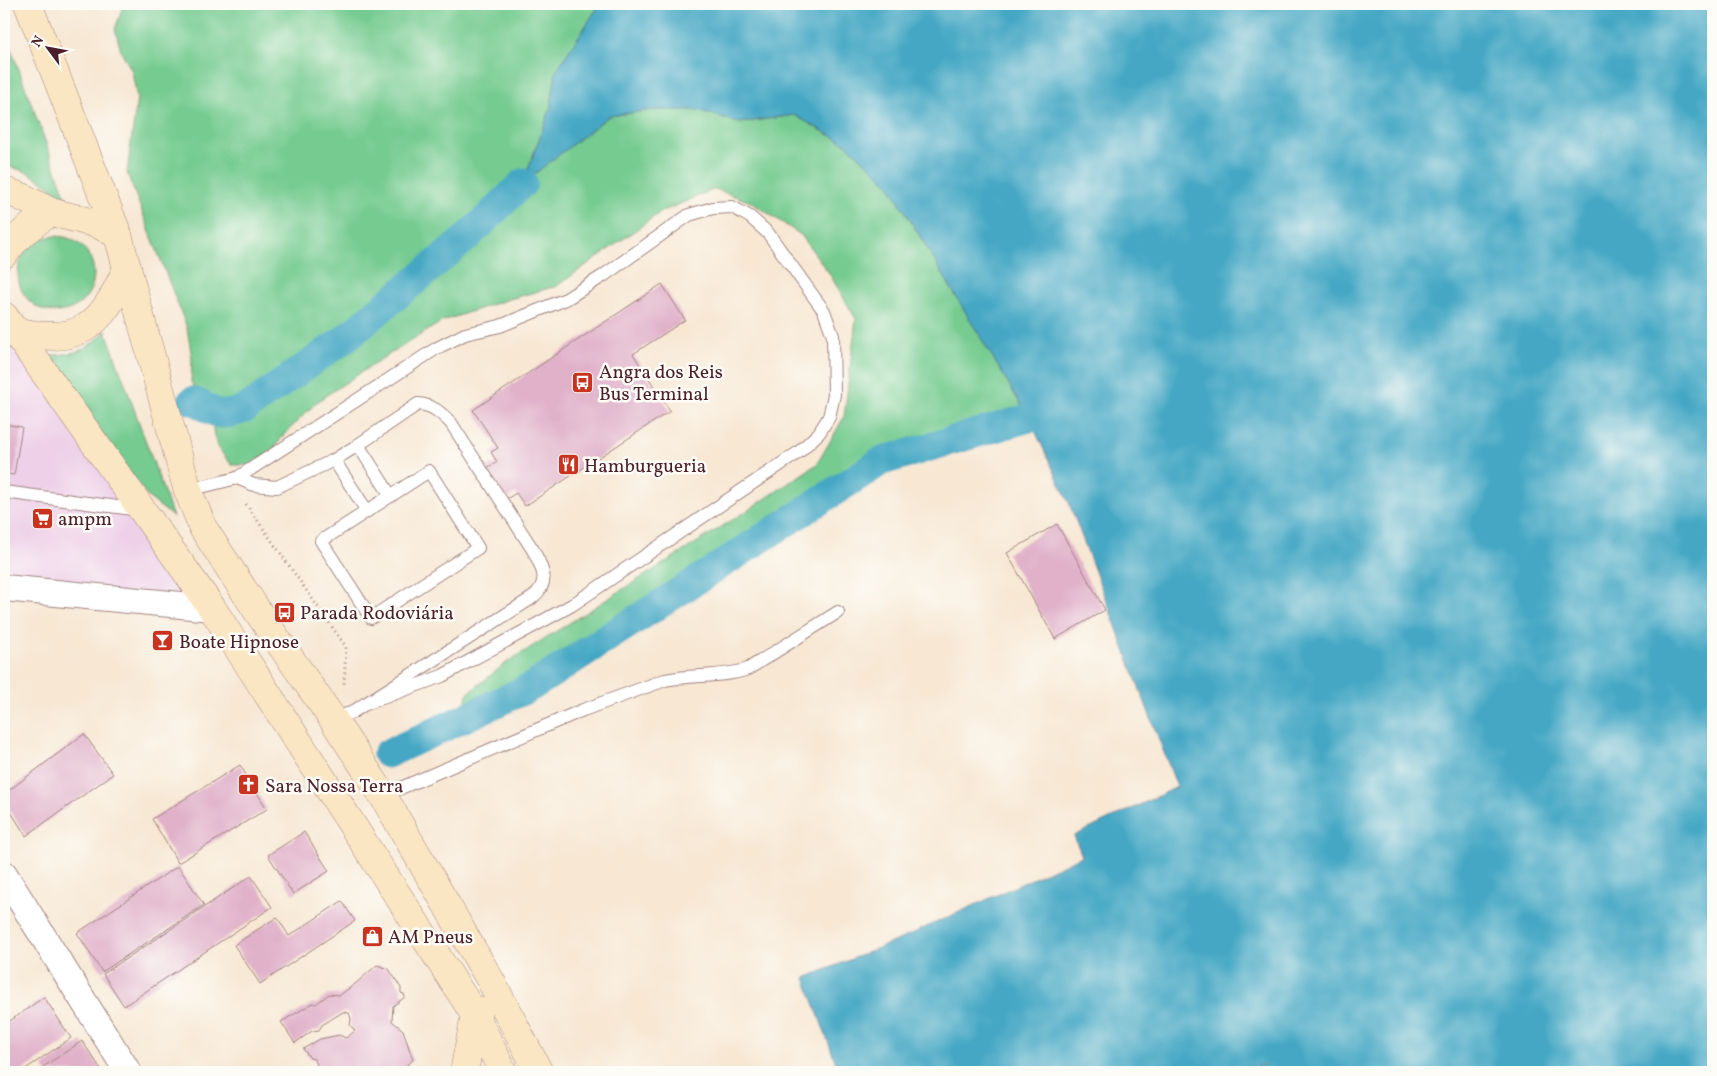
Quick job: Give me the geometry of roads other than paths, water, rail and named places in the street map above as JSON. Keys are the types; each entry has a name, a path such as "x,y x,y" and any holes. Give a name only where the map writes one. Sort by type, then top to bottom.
{"main road":[{"path":"28,4 118,235 187,488 207,535 262,618 338,706 382,794 492,983 539,1072"},
{"path":"4,191 20,196 51,212 98,224 118,235"},
{"path":"4,254 17,237 51,212"},
{"path":"8,323 35,336 54,337 73,334 88,326 108,306 127,268"},
{"path":"8,323 212,608 475,1015 503,1072"},
{"path":"243,656 278,694 300,709 338,706"},
{"path":"464,1072 475,1015 492,983"}],"street":[{"path":"4,588 212,608"},
{"path":"4,874 128,1072"}],"lane":[{"path":"187,488 205,486 237,478 437,348 465,334 500,326 566,299 603,276 689,215 713,208 732,207 750,217 768,233 824,311 833,336 834,395 829,417 819,433 799,452 572,605 442,676 363,705"},
{"path":"237,478 254,486 277,487 334,460 418,404 427,404 439,411 451,423 532,550 544,574 543,583 538,593 532,598 351,713 338,706"},
{"path":"358,445 391,496"},
{"path":"334,460 367,511"},
{"path":"428,471 478,548 371,618 321,541 367,511 428,471"},
{"path":"4,492 142,510"},
{"path":"382,794 396,790 583,710 665,680 678,677 738,672 748,669 838,612"}],"water":[{"path":"600,4 1713,4 1713,1072 839,1072 805,978 898,940 1082,856 1074,836 1177,787 1069,503 1029,418 888,183 846,144 794,115 740,123 698,110 653,110 609,116 523,183 551,107 556,71"}],"waterway":[{"path":"192,401 222,414 230,414 245,409 346,338 465,239 523,183"},
{"path":"387,754 531,687 882,461 1029,418"}],"place":[{"name":"Angra dos Reis Bus Terminal","path":"583,382"},
{"name":"Hamburgueria","path":"568,465"},
{"name":"ampm","path":"42,518"},
{"name":"Parada Rodoviária","path":"284,612"},
{"name":"Boate Hipnose","path":"163,641"},
{"name":"Sara Nossa Terra","path":"249,785"},
{"name":"AM Pneus","path":"372,936"}]}
